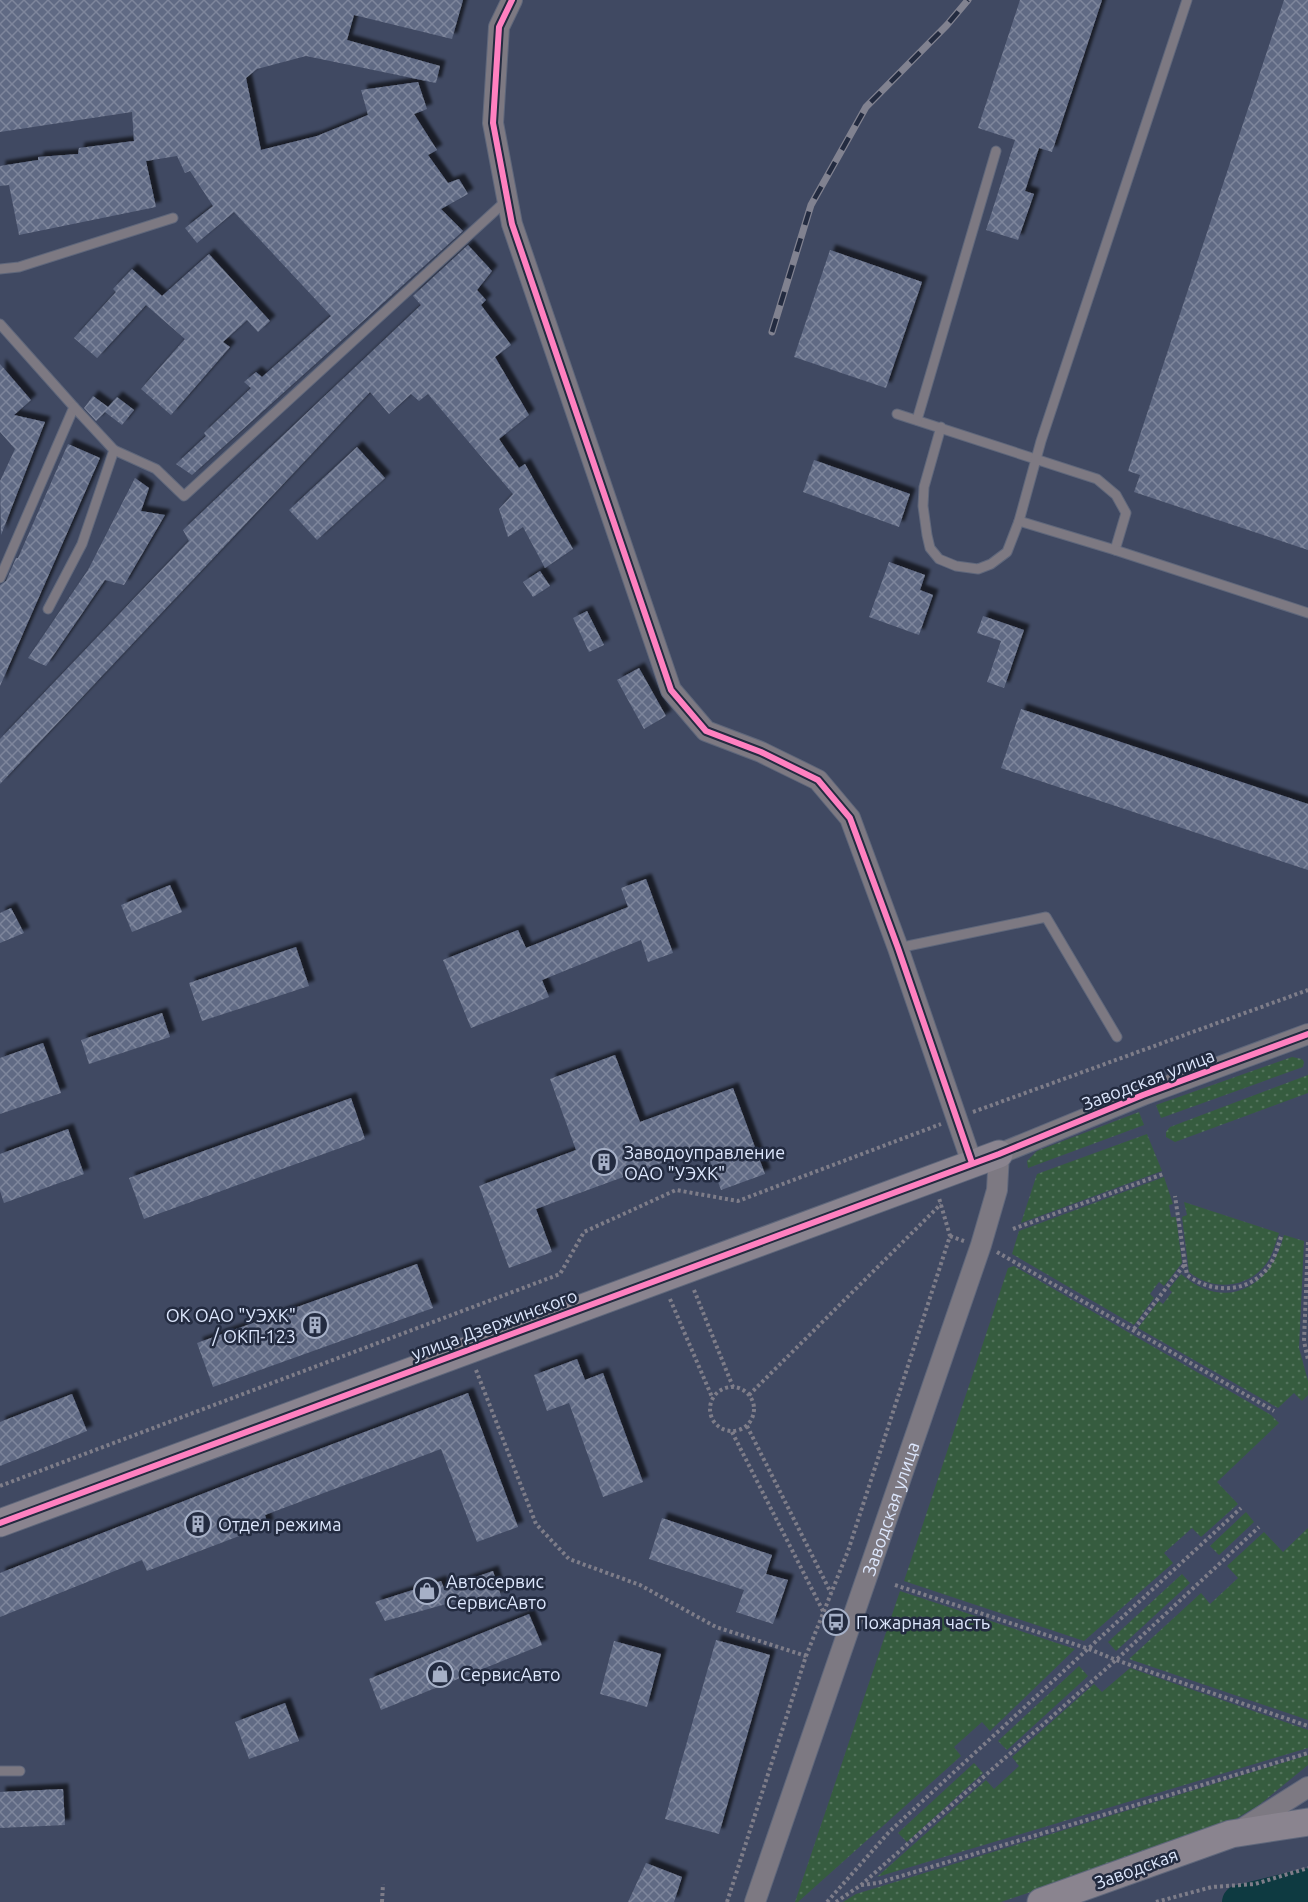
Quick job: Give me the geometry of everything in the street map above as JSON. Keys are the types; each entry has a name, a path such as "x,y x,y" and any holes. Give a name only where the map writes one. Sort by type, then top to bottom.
{"street":[{"path":"512,0 499,27 493,123 512,224 670,690 706,731 761,752 818,780 850,818 898,948 972,1163"},
{"name":"Заводская улица","path":"755,1902 981,1245 998,1190 999,1154 1143,1095 1308,1034"},
{"name":"улица Дзержинского","path":"0,1523 999,1154"},
{"path":"1231,1834 1256,1822 1308,1787"},
{"name":"Заводская","path":"1041,1902 1231,1834 1308,1823"}],"lane":[{"path":"941,428 924,487 923,506 930,548 939,559 956,567 978,569 991,564 1007,552 1019,521 1036,459 1187,0"},
{"path":"916,420 996,152"},
{"path":"0,324 114,450 156,469 184,495 507,199"},
{"path":"0,269 19,267 173,218"},
{"path":"0,578 74,407"},
{"path":"897,414 1097,479 1116,495 1126,513 1115,550"},
{"path":"48,609 82,544 114,450"},
{"path":"1019,521 1115,550 1308,614"},
{"path":"898,948 1046,917 1117,1037"},
{"path":"0,1771 20,1771"}],"path":[{"path":"0,1486 560,1274 584,1232 676,1190 738,1201 957,1118 1308,990"},
{"path":"1013,1230 1163,1174"},
{"path":"727,1902 806,1656 851,1540 950,1236 938,1194"},
{"path":"1175,1196 1186,1275 1201,1284 1221,1289 1236,1288 1250,1283 1268,1268 1281,1234"},
{"path":"749,1395 941,1204"},
{"path":"1308,1242 1304,1341 1308,1360"},
{"path":"981,1245 1005,1255 1274,1411"},
{"path":"1134,1329 1185,1264"},
{"path":"694,1289 733,1387"},
{"path":"670,1299 712,1397"},
{"path":"1304,1341 1308,1336"},
{"path":"473,1361 536,1524 569,1559 640,1585 716,1627 806,1656"},
{"path":"733,1387 742,1389 749,1395 754,1405 753,1417 747,1426 732,1432 721,1429 712,1421 709,1409 712,1397 721,1389 733,1387"},
{"path":"747,1426 831,1593"},
{"path":"732,1432 824,1611"},
{"path":"827,1902 890,1831 1241,1508"},
{"path":"836,1902 861,1885 1116,1660 1259,1527"},
{"path":"895,1585 1089,1649 1308,1726"},
{"path":"861,1885 878,1883 1308,1753"},
{"path":"1156,1902 1212,1887 1255,1884 1308,1868"},
{"path":"382,1902 383,1884"}],"green space":[{"path":"1292,1057 1302,1059 1303,1067 1161,1118 1156,1105"},
{"path":"1308,1075 1308,1093 1175,1142 1166,1137 1166,1132 1170,1127"},
{"path":"1139,1112 1144,1125 1028,1168 1027,1161 1037,1151"},
{"path":"1147,1134 1162,1171 1021,1223 1037,1174"},
{"path":"1164,1177 1173,1204 1169,1205 1171,1217 1176,1217 1182,1263 1164,1286 1159,1282 1150,1294 1154,1298 1134,1325 1012,1254 1019,1231"},
{"path":"1184,1202 1279,1233 1266,1264 1258,1272 1239,1283 1208,1282 1189,1272 1182,1217 1187,1215"},
{"path":"1284,1235 1304,1241 1299,1348 1308,1381 1308,1395 1302,1401 1294,1393 1278,1408 1138,1328 1159,1301 1163,1304 1172,1292 1169,1289 1181,1274 1198,1286 1214,1292 1230,1293 1244,1289 1269,1269"},
{"path":"1014,1266 1271,1415 1279,1423 1217,1482 1238,1504 1201,1537 1192,1528 1164,1553 1173,1563 1084,1641 904,1581 1008,1268"},
{"path":"1246,1512 1254,1522 1219,1555 1210,1546"},
{"path":"1308,1528 1308,1720 1129,1659 1201,1593 1210,1604 1238,1578 1227,1566 1264,1532 1283,1552"},
{"path":"1182,1574 1190,1583 1116,1651 1108,1642"},
{"path":"900,1591 1075,1649 990,1731 982,1722 954,1747 961,1756 798,1902 795,1902"},
{"path":"1079,1666 1088,1676 1007,1750 998,1741"},
{"path":"1130,1668 1308,1730 1308,1748 877,1877 986,1780 994,1789 1019,1766 1012,1757 1094,1684 1102,1692"},
{"path":"1308,1755 1308,1765 1259,1805 1234,1820 1193,1837 1001,1902 843,1902 856,1894"},
{"path":"974,1763 983,1773 907,1842 898,1833"}],"building":[{"path":"0,0 463,0 452,39 354,15 347,40 440,66 436,83 306,56 257,69 246,78 261,150 317,136 368,115 361,90 418,82 427,109 414,114 437,150 428,155 448,183 459,179 468,194 441,209 463,231 192,475 176,464 206,436 204,433 251,388 244,382 256,372 262,377 331,316 234,212 197,243 185,228 213,206 190,171 185,173 177,156 146,161 156,207 19,235 9,185 0,186 0,166 38,160 38,157 78,154 79,148 134,141 132,112 0,132"},
{"path":"1020,0 1102,0 1052,152 1039,148 1025,191 1034,194 1018,240 986,230 1015,140 978,128"},
{"path":"1284,0 1308,0 1308,550 1134,492 1140,475 1128,471"},
{"path":"468,245 492,271 477,290 486,300 481,305 511,345 495,357 529,415 499,439 519,468 525,464 573,549 545,568 523,527 508,537 499,509 513,494 428,394 419,401 411,394 389,414 370,392 0,784 0,739 189,541 183,530 421,305 413,296"},
{"path":"830,250 922,282 886,388 794,357"},
{"path":"209,254 270,321 258,332 247,320 223,342 230,347 171,415 141,389 185,339 146,305 97,358 74,338 116,292 113,289 132,269 162,296"},
{"path":"0,364 31,400 14,415 45,422 1,535 0,481 15,449 0,432"},
{"path":"93,396 108,407 117,397 134,410 122,425 105,412 96,421 84,408"},
{"path":"68,444 100,458 0,686 0,585 6,581 18,558"},
{"path":"357,447 385,478 317,540 289,510"},
{"path":"814,460 910,494 899,527 803,492"},
{"path":"135,478 149,488 141,511 165,515 124,585 105,580 46,666 28,658 88,570"},
{"path":"889,562 925,575 920,590 933,595 919,635 869,617"},
{"path":"540,571 550,586 533,597 523,582"},
{"path":"587,611 604,645 589,652 573,618"},
{"path":"983,616 1024,630 1004,688 987,682 1001,641 977,633"},
{"path":"639,668 666,716 644,729 617,680"},
{"path":"1021,709 1308,804 1308,870 1001,768"},
{"path":"646,879 673,953 648,962 641,940 542,980 549,997 471,1028 443,960 518,930 526,948 628,907 621,888"},
{"path":"170,885 182,912 132,932 121,905"},
{"path":"11,908 24,933 0,943 0,913"},
{"path":"296,947 309,986 202,1021 189,983"},
{"path":"162,1013 170,1037 89,1064 81,1040"},
{"path":"43,1043 61,1093 0,1114 0,1058"},
{"name":"Заводоуправление ОАО \"УЭХК\"","path":"615,1055 640,1122 733,1088 765,1174 721,1190 705,1147 536,1209 552,1252 509,1268 479,1186 576,1150 550,1079"},
{"path":"351,1098 365,1139 144,1219 129,1178"},
{"path":"68,1129 84,1174 4,1203 0,1191 0,1154"},
{"name":"ОК ОАО \"УЭХК\" / ОКП-123","path":"417,1264 433,1308 213,1387 197,1343"},
{"path":"577,1359 585,1380 603,1373 643,1482 603,1497 569,1403 547,1411 534,1375"},
{"path":"468,1393 518,1527 477,1542 441,1449 265,1515 268,1525 147,1571 142,1560 0,1617 0,1573"},
{"path":"72,1394 87,1431 0,1466 0,1422"},
{"path":"662,1518 772,1555 766,1574 788,1580 773,1624 736,1612 744,1590 649,1559"},
{"path":"493,1571 501,1596 477,1601 475,1596 385,1621 375,1602 441,1581 444,1588"},
{"path":"529,1614 542,1645 381,1710 369,1679"},
{"path":"716,1640 770,1655 719,1834 665,1819"},
{"path":"614,1641 661,1654 647,1707 600,1694"},
{"path":"285,1703 299,1741 249,1759 235,1722"},
{"path":"63,1789 65,1825 0,1828 0,1792"},
{"path":"646,1863 682,1877 674,1902 628,1902"}],"waterway":[{"path":"1239,1902 1308,1885"}],"railway":[{"path":"772,332 811,205 866,107 947,25 968,0"}],"cycle path":[{"path":"512,0 499,27 493,123 512,224 671,690 706,731 761,752 818,780 850,818 898,948 972,1163"},
{"path":"0,1523 999,1154 1143,1095 1308,1034"}],"place":[{"name":"Заводоуправление ОАО \"УЭХК\"","path":"604,1162"},
{"name":"ОК ОАО \"УЭХК\" / ОКП-123","path":"315,1325"},
{"name":"Отдел режима","path":"198,1524"},
{"name":"Автосервис СервисАвто","path":"427,1591"},
{"name":"Пожарная часть","path":"836,1622"},
{"name":"СервисАвто","path":"440,1674"}]}
